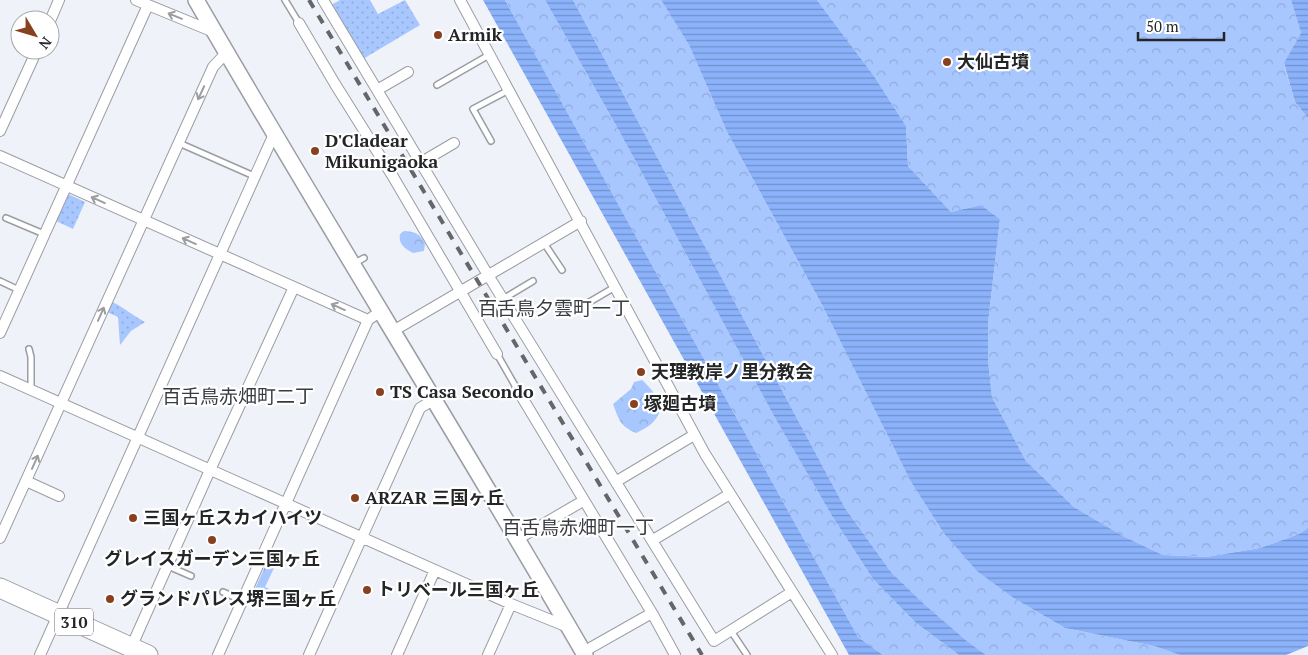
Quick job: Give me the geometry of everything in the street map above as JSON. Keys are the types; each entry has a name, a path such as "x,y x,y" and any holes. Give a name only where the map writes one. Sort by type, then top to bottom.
{"highway":[{"name":"310","path":"0,588 135,652"}],"street":[{"path":"136,0 214,32"},
{"path":"196,0 274,134 358,261 381,312 583,654 652,613"},
{"path":"323,0 486,276 503,299 714,641 792,592"},
{"path":"460,0 581,221 694,435 832,655"},
{"path":"0,333 148,5"},
{"path":"300,23 463,289 497,354"},
{"path":"0,538 178,142 213,67 226,52"},
{"path":"0,131 32,60"},
{"path":"377,90 408,72"},
{"path":"40,655 274,134"},
{"path":"420,163 454,143"},
{"path":"0,156 368,320"},
{"path":"393,331 440,300 463,289 581,221"},
{"path":"135,652 167,566 294,287"},
{"path":"218,655 244,601 368,320 381,312"},
{"path":"0,376 510,604 568,627"},
{"path":"517,389 652,613 675,655"},
{"path":"309,655 420,408 433,400"},
{"path":"617,482 694,435"},
{"path":"26,481 58,496"},
{"path":"653,540 730,494"},
{"path":"516,540 583,501"},
{"path":"397,655 434,570"},
{"path":"488,655 510,604"}],"lane":[{"path":"285,0 300,23"},
{"path":"437,85 490,55"},
{"path":"491,141 473,109 509,90"},
{"path":"178,142 254,176"},
{"path":"6,218 44,234"},
{"path":"544,242 562,270"},
{"path":"0,281 19,290"},
{"path":"503,299 533,281"},
{"path":"581,307 615,287"},
{"path":"29,350 31,358 31,390"},
{"path":"497,354 517,389"},
{"path":"167,566 190,576"},
{"path":"223,592 244,601"},
{"path":"731,630 747,655"}],"green space":[{"path":"340,0 370,0 378,14 405,0 420,25 363,59 331,5"},
{"path":"505,0 545,0 618,129 775,418 832,516 873,579 916,623 959,655 883,655 858,637"},
{"path":"573,0 661,0 689,45 727,132 821,303 911,482 943,532 1015,599 1065,628 1154,646 1180,655 986,655 924,604 891,572 845,508"},
{"path":"817,0 1291,0 1301,33 1284,64 1295,102 1308,118 1308,528 1299,534 1260,548 1206,557 1163,555 1123,536 1074,507 1026,461 992,397 988,360 988,323 1000,219 981,205 951,212 908,166 906,126 874,76"},
{"path":"68,194 85,202 73,229 56,221"},
{"path":"404,231 414,232 419,235 425,244 424,251 413,253 405,248 400,238 400,234"},
{"path":"112,302 145,322 131,331 120,345 118,317 107,312"},
{"path":"642,380 654,393 661,409 652,424 636,433 626,428 621,422 613,404 631,389 634,382"},
{"path":"268,560 276,564 265,587 271,590 266,601 260,598 258,603 250,600"}],"shaded area":[{"path":"483,0 505,0 858,637 883,655 849,655"},
{"path":"545,0 573,0 845,508 891,572 924,604 986,655 959,655 916,623 873,579 832,516 775,418 618,129"},
{"path":"661,0 817,0 874,76 906,126 908,166 951,212 981,205 1000,219 988,323 988,360 992,397 1026,461 1074,507 1123,536 1163,555 1206,557 1260,548 1299,534 1308,528 1308,646 1286,655 1180,655 1154,646 1065,628 1015,599 977,571 943,532 911,482 821,303 727,132 689,45"},
{"path":"1291,0 1308,0 1308,118 1295,102 1284,63 1301,33"}],"railway":[{"path":"309,0 702,655"}],"place":[{"name":"Armik","path":"438,35"},
{"name":"大仙古墳","path":"947,62"},
{"name":"D'Cladear Mikunigaoka","path":"315,151"},
{"name":"天理教岸ノ里分教会","path":"641,372"},
{"name":"TS Casa Secondo","path":"380,392"},
{"name":"塚廻古墳","path":"634,404"},
{"name":"ARZAR 三国ヶ丘","path":"355,498"},
{"name":"三国ヶ丘スカイハイツ","path":"133,518"},
{"name":"グレイスガーデン三国ヶ丘","path":"212,540"},
{"name":"トリベール三国ヶ丘","path":"367,590"},
{"name":"グランドパレス堺三国ヶ丘","path":"110,599"}],"district":[{"name":"百舌鳥夕雲町一丁","path":"554,308"},
{"name":"百舌鳥赤畑町二丁","path":"238,396"},
{"name":"百舌鳥赤畑町一丁","path":"578,527"}]}
